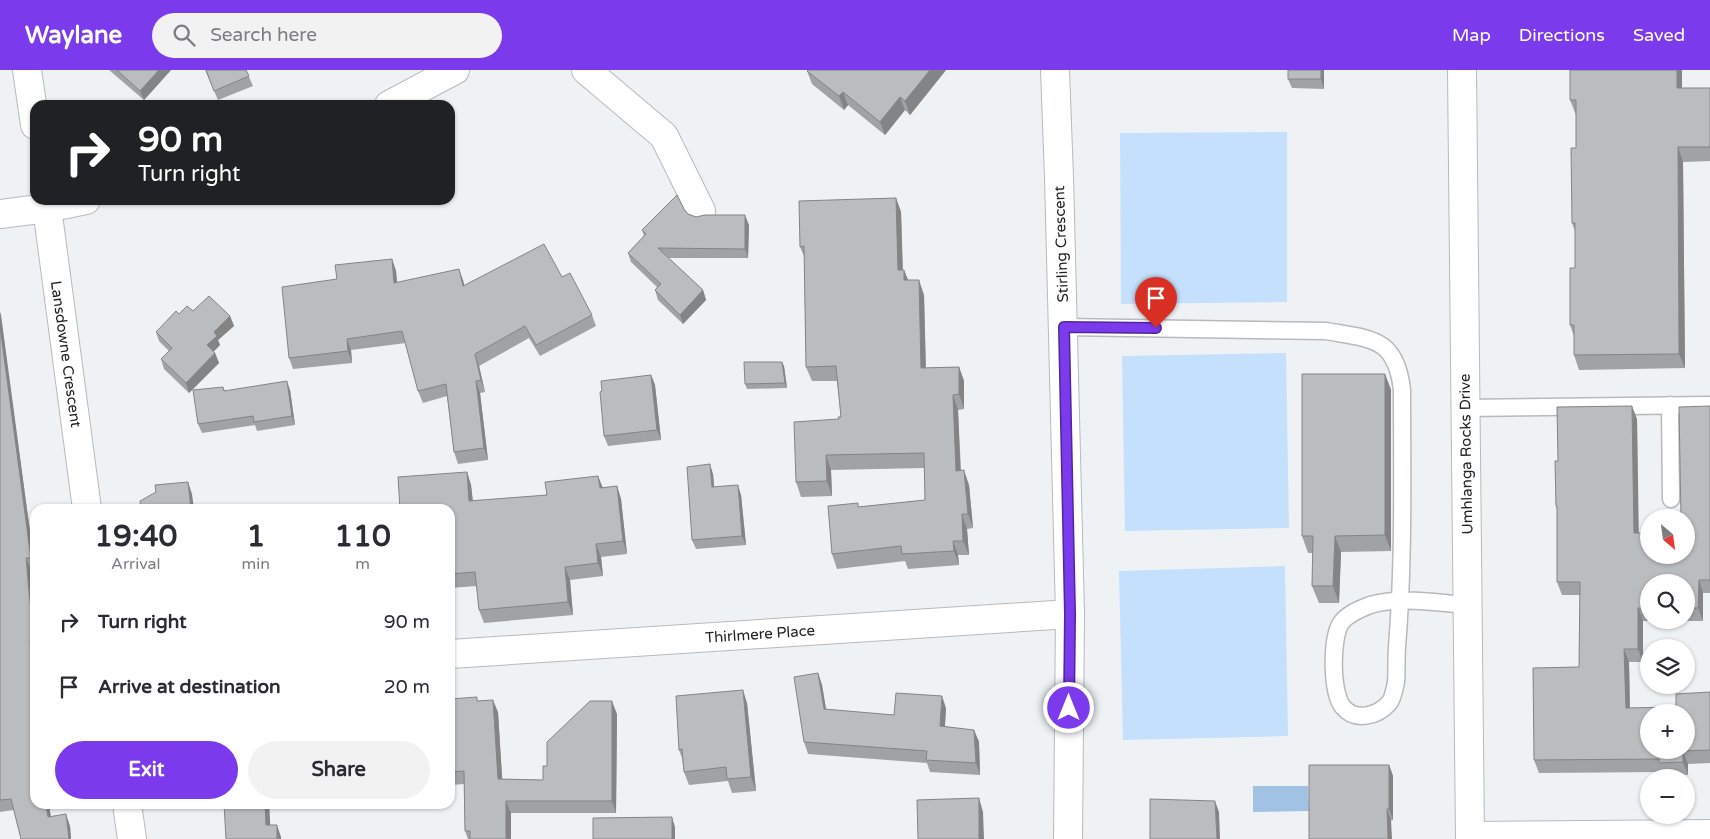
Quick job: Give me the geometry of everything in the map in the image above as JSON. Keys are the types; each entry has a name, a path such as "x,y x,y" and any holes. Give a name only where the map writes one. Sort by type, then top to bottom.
{"street":[{"path":"27,70 31,100"},
{"path":"399,100 456,70"},
{"path":"586,70 664,136 701,211"},
{"name":"Stirling Crescent","path":"1055,70 1064,327 1070,614 1068,839"},
{"name":"Umhlanga Rocks Drive","path":"1462,70 1470,838"},
{"path":"0,214 41,205"},
{"name":"Lansdowne Crescent","path":"46,205 86,504"},
{"name":"Thirlmere Place","path":"455,654 1070,614"},
{"path":"128,809 132,839"},
{"path":"1470,838 1710,834"}],"lane":[{"path":"1064,327 1326,331 1363,338 1383,346 1393,356 1400,372 1402,390 1401,600 1396,655 1396,682 1390,702 1371,716 1352,714 1343,708 1337,697 1335,654 1336,635 1342,622 1353,613 1371,605 1401,600 1468,605"},
{"path":"1670,405 1671,499"},
{"path":"1466,408 1710,405"}],"shaded area":[{"path":"1287,132 1287,302 1121,304 1120,133"},
{"path":"1286,353 1289,528 1125,531 1122,356"},
{"path":"1285,566 1288,736 1123,740 1119,571"},
{"path":"1253,786 1308,786 1309,811 1253,812"}],"building":[{"path":"117,70 159,70 140,91"},
{"path":"206,70 246,70 249,76 214,91"},
{"path":"808,70 930,70 905,101 900,97 880,122 843,92 839,96"},
{"path":"1288,70 1321,70 1321,79 1288,79"},
{"path":"1570,70 1677,70 1677,88 1710,88 1710,147 1678,147 1679,354 1574,355 1574,325 1570,325 1570,268 1575,268 1571,148 1576,148 1576,100 1570,100"},
{"path":"677,195 688,214 696,217 705,215 745,215 745,249 658,248 703,290 680,315 655,290 661,284 628,253 646,234 642,230"},
{"path":"896,198 898,270 904,270 904,280 919,280 921,368 959,367 959,394 953,395 956,471 964,470 968,514 962,514 963,541 953,541 954,551 902,554 901,546 832,554 828,506 858,503 858,507 925,500 924,453 826,455 827,481 796,482 794,422 839,419 838,417 841,417 836,366 806,367 804,246 800,247 799,201"},
{"path":"544,244 562,277 570,273 592,315 536,345 525,326 475,354 481,380 476,381 484,448 454,452 446,384 418,391 402,331 347,339 348,351 289,358 282,287 337,279 335,265 392,259 394,283 459,269 463,286"},
{"path":"209,296 230,316 214,332 217,336 207,345 215,353 186,383 161,359 172,348 156,332 176,311 179,314 187,306 193,311"},
{"path":"0,327 30,551 30,558 26,558 30,600 30,809 47,809 48,817 66,814 69,839 21,839 11,799 0,800"},
{"path":"744,362 782,362 785,383 745,384"},
{"path":"1302,374 1385,374 1385,535 1335,536 1333,586 1312,586 1313,536 1302,536"},
{"path":"651,375 657,430 604,436 600,392 602,391 601,381"},
{"path":"287,381 292,416 254,422 253,416 198,424 193,390 223,387 224,391"},
{"path":"1632,406 1634,533 1640,533 1640,564 1695,564 1695,509 1681,509 1679,407 1710,406 1710,580 1699,580 1698,608 1695,608 1695,574 1640,574 1638,649 1624,649 1626,708 1640,708 1640,759 1659,759 1534,760 1533,668 1579,667 1580,582 1557,582 1555,461 1558,461 1557,407"},
{"path":"710,464 712,487 738,485 742,536 692,540 687,467"},
{"path":"467,472 469,501 547,495 545,482 598,476 600,488 617,486 623,541 596,544 598,563 565,567 568,602 479,610 475,572 455,574 455,504 400,504 398,477"},
{"path":"188,482 190,504 140,504 140,501 156,492 155,485"},
{"path":"818,673 824,709 894,715 896,693 942,696 940,726 974,730 976,763 926,760 927,751 804,742 794,677"},
{"path":"743,690 751,777 727,779 726,767 684,772 682,749 679,750 676,696"},
{"path":"1710,692 1710,750 1695,751 1695,704 1676,704 1676,694"},
{"path":"477,697 477,701 493,700 498,779 543,780 543,766 547,766 547,742 590,701 612,701 612,801 506,801 506,839 470,839 470,831 465,831 464,771 455,772 455,699"},
{"path":"1659,759 1683,759 1683,762 1659,763"},
{"path":"1309,765 1389,765 1388,839 1309,839"},
{"path":"979,798 979,839 918,839 917,800"},
{"path":"1150,799 1215,801 1217,839 1150,839"},
{"path":"224,809 265,809 266,825 277,825 277,839 226,839"},
{"path":"672,817 672,839 593,839 593,818"}],"route":[{"path":"1069,708 1070,614 1064,327 1156,328"}]}
